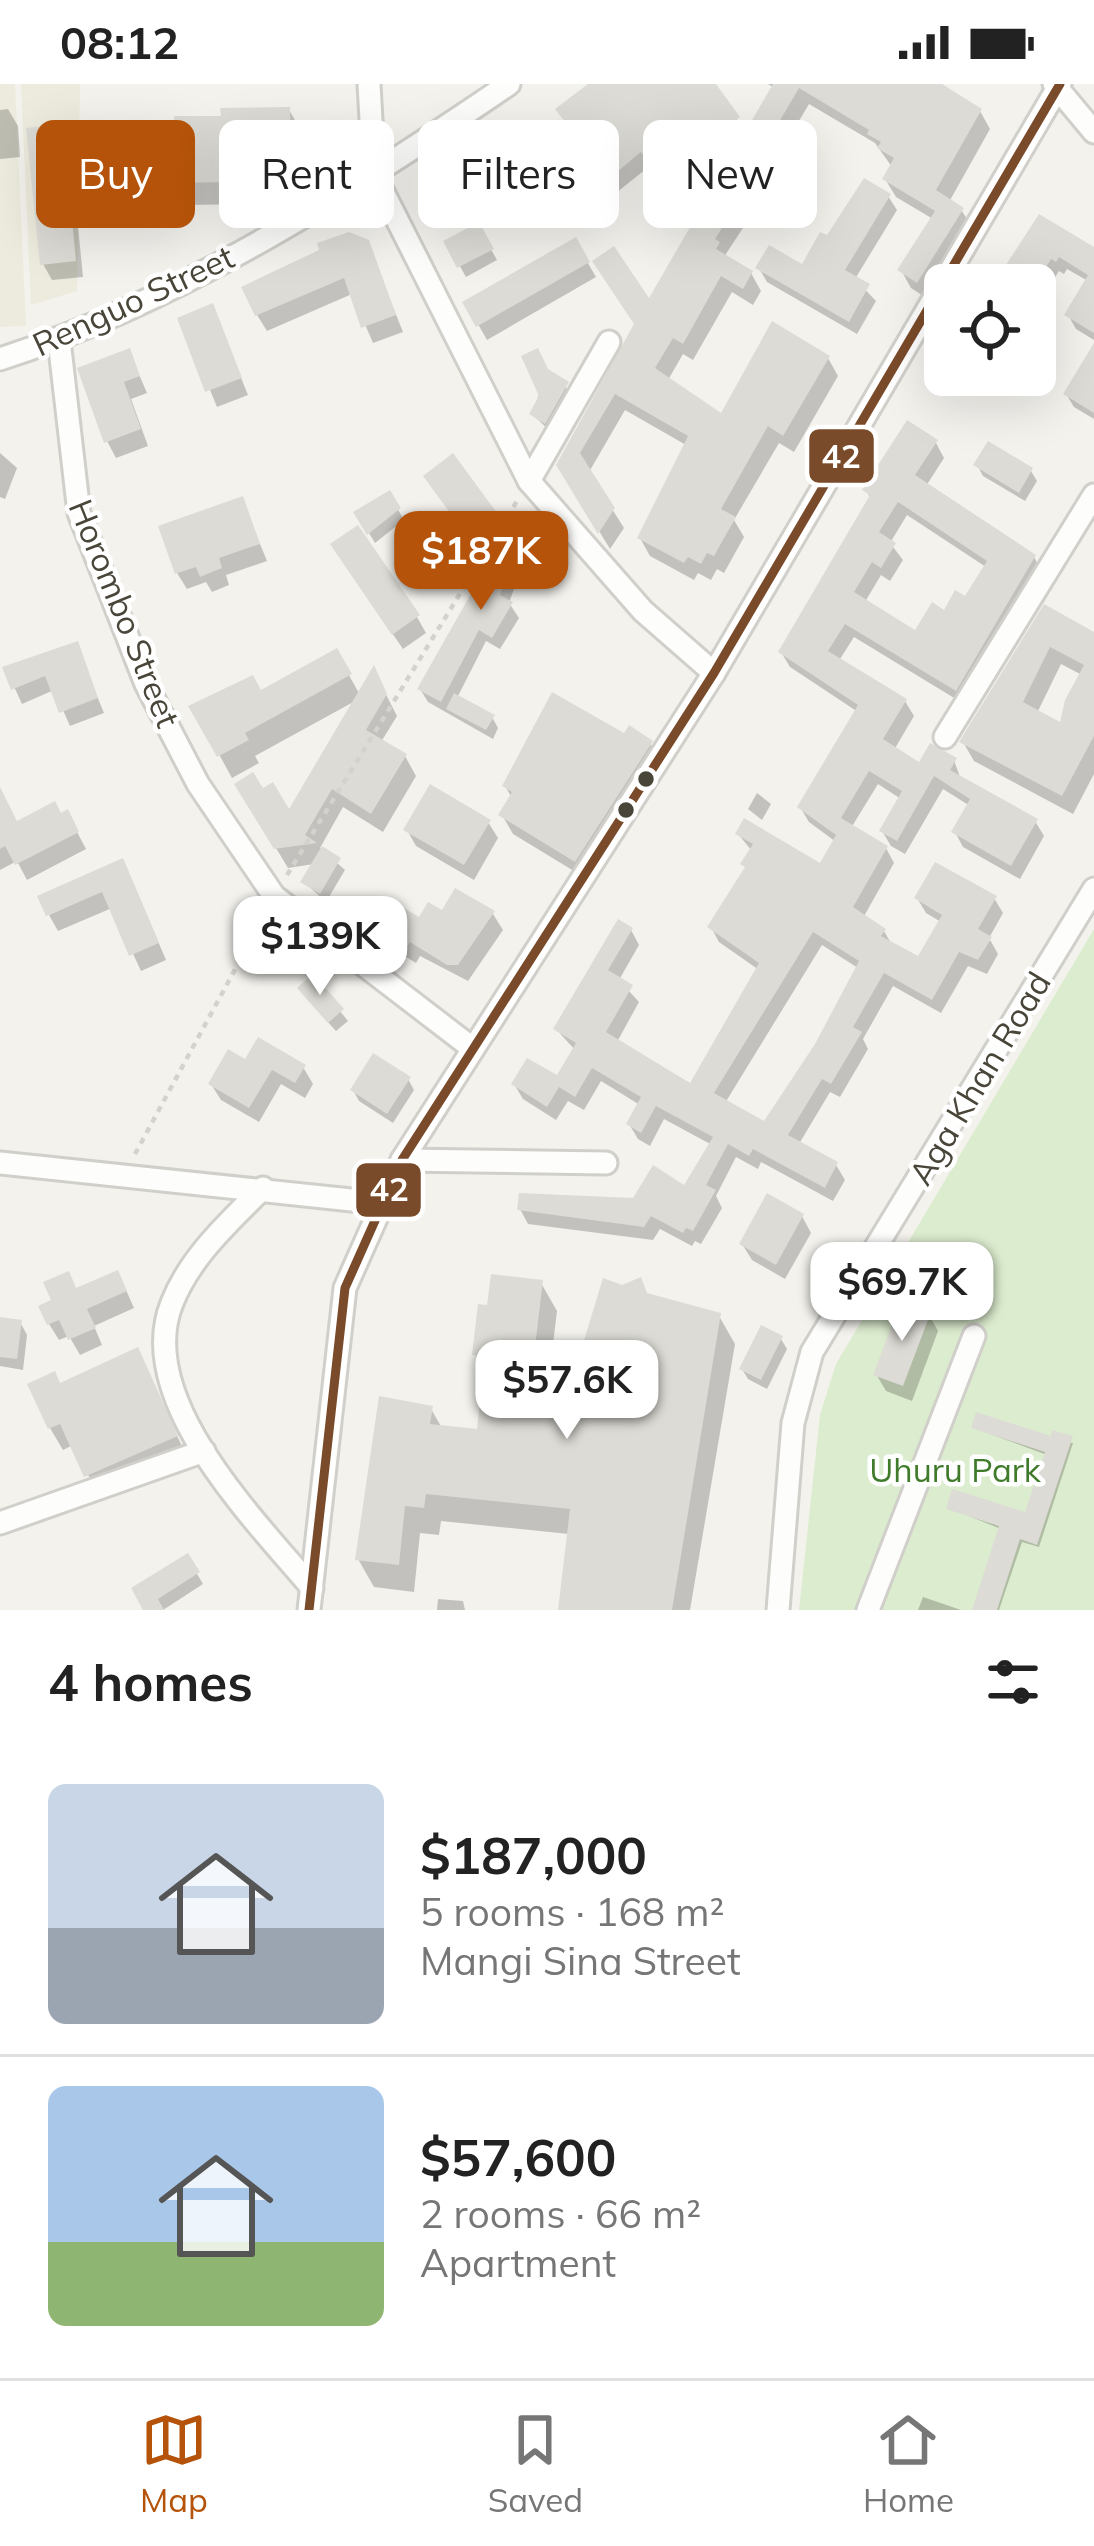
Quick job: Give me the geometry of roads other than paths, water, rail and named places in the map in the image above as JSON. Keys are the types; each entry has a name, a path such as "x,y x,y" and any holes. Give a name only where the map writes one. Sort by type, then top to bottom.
{"street":[{"path":"369,84 371,120"},
{"name":"Renguo Street","path":"394,161 508,84"},
{"path":"311,1599 345,1288 402,1160 714,674 1057,86 1094,132"},
{"path":"394,214 529,481 643,611 714,674"},
{"name":"Renguo Street","path":"0,359 59,340 280,228"},
{"name":"Horombo Street","path":"59,340 79,513 146,684 198,784 274,896 472,1048"},
{"path":"529,481 609,342"},
{"path":"945,737 1094,494"},
{"name":"Aga Khan Road","path":"778,1610 793,1423 812,1352 1094,889"},
{"path":"402,1160 606,1163"},
{"path":"0,1163 380,1203"},
{"path":"263,1188 212,1238 171,1305 168,1367 204,1450 311,1599"},
{"path":"868,1610 974,1336"},
{"path":"0,1523 204,1450"}],"park label":[{"name":"Uhuru Park","path":"955,1469"}]}
